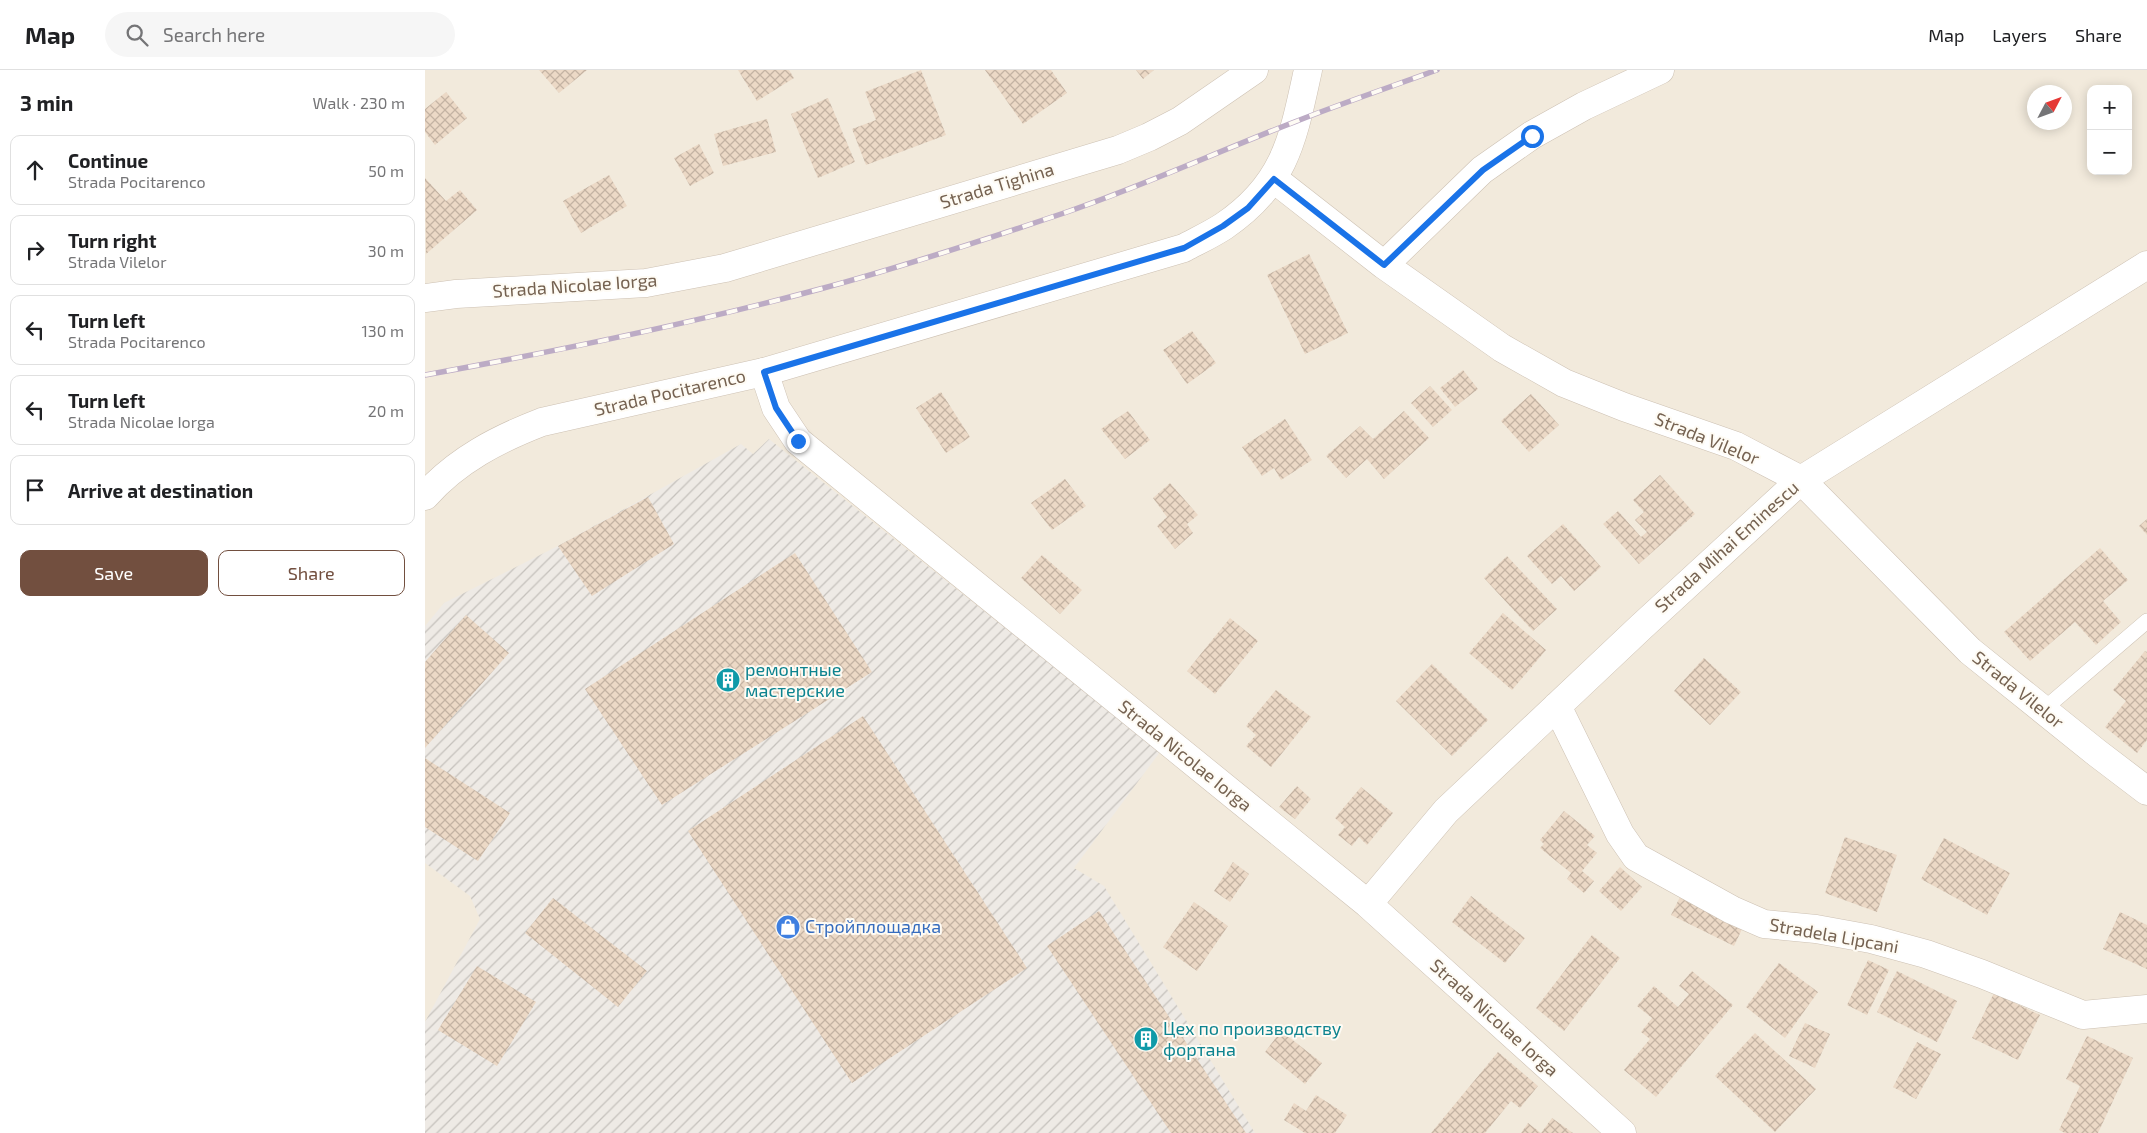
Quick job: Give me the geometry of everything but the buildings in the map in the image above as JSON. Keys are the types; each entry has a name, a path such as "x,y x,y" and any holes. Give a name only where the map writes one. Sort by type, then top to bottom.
{"street":[{"name":"Strada Tighina","path":"725,268 1118,150 1180,121 1253,70"},
{"name":"Strada Pocitarenco","path":"425,496 437,482 460,463 493,443 542,422 764,372 1184,248 1223,226 1248,208 1274,179 1289,150 1309,70"},
{"path":"1384,265 1489,165 1532,136 1584,106 1660,70"},
{"name":"Strada Vilelor","path":"1274,179 1384,265 1502,348 1564,383 1624,407 1736,446 1801,480 1970,651 2147,791"},
{"name":"Strada Mihai Eminescu","path":"1368,904 1446,811 1801,480 2147,265"},
{"name":"Strada Nicolae Iorga","path":"425,298 456,294 647,283 725,268"},
{"name":"Strada Nicolae Iorga","path":"764,372 776,408 798,441 1368,904 1622,1133"},
{"name":"Stradela Lipcani","path":"1557,706 1620,834 1636,857 1732,910 1764,924 1816,928 1871,939 1926,954 1982,974 2083,1015 2147,1009"}],"lane":[{"path":"2043,710 2147,621"}],"shaded area":[{"path":"425,70 2147,70 2147,1133 425,1133"},
{"path":"769,439 1160,752 1074,868 1104,886 1255,1133 425,1133 425,1022 480,919 470,896 425,863 425,626 444,603 558,546 741,444 753,454"}],"railway":[{"path":"425,375 673,325 851,281 1093,203 1297,121 1437,70"}],"place":[{"name":"ремонтные мастерские","path":"728,680"},
{"name":"Стройплощадка","path":"788,927"},
{"name":"Цех по производству фортана","path":"1146,1039"}],"route":[{"path":"798,441 776,408 764,372 1184,248 1223,226 1248,208 1274,179 1384,265 1483,170 1532,136"}]}
